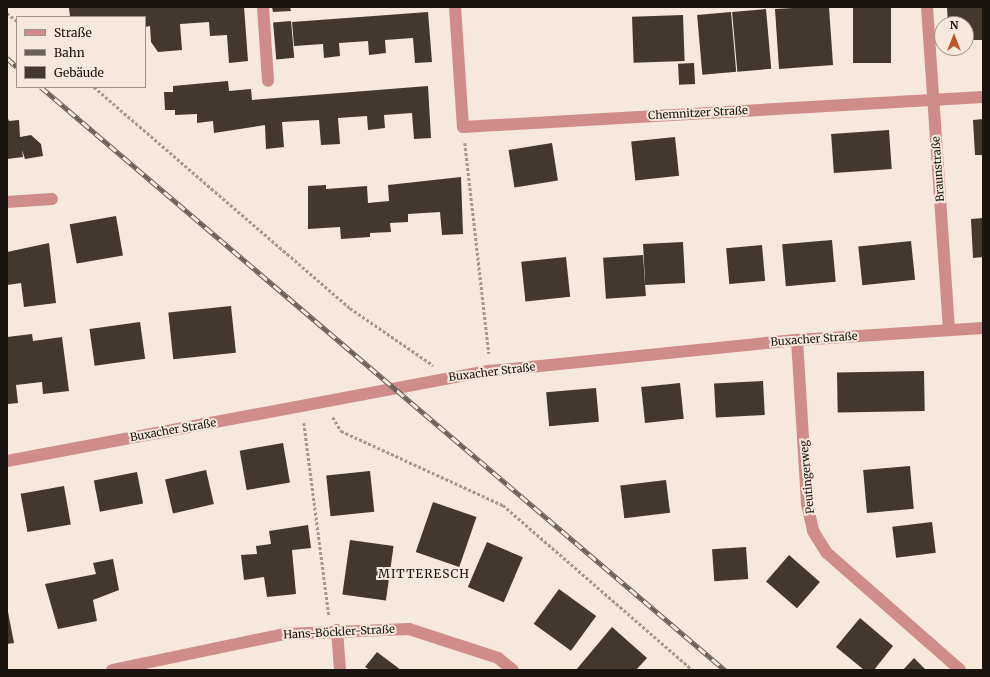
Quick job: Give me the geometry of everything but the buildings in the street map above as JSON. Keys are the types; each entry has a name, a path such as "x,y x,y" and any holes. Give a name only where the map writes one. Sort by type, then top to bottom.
{"street":[{"path":"263,7 268,81"},
{"path":"455,7 463,127"},
{"name":"Braunstraße","path":"927,7 949,330"},
{"name":"Chemnitzer Straße","path":"463,127 983,96"},
{"path":"7,202 52,199"},
{"name":"Buxacher Straße","path":"7,461 445,378 490,371 797,340 983,328"},
{"name":"Peutingerweg","path":"797,340 807,504 813,531 827,552 960,670"},
{"name":"Hans-Böckler-Straße","path":"118,669 285,634 334,630 409,629 498,658 513,670"},
{"path":"334,630 340,670"}],"path":[{"path":"7,13 16,20"},
{"path":"95,88 350,308 426,356 445,378"},
{"path":"463,127 490,371"},
{"path":"324,401 341,431 503,506 693,670"},
{"path":"302,406 334,630"}],"railway":[{"path":"7,58 16,66"},
{"path":"42,88 725,670"}],"district":[{"name":"MITTERESCH","path":"424,574"}]}
